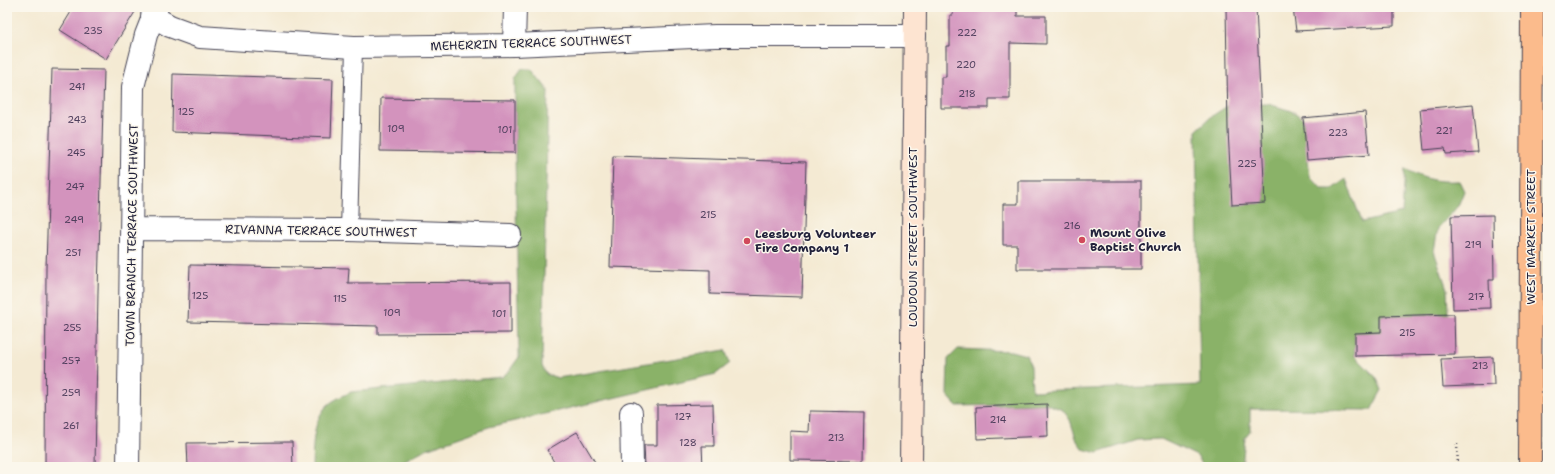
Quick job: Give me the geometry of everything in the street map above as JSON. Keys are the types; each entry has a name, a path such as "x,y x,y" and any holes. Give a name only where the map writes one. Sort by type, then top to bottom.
{"main road":[{"name":"LOUDOUN STREET SOUTHWEST","path":"912,467 915,7"},
{"name":"WEST MARKET STREET","path":"1530,467 1532,7"}],"street":[{"path":"514,45 515,7"},
{"name":"MEHERRIN TERRACE SOUTHWEST","path":"155,11 170,26 200,37 354,47 514,45 715,36 915,36"},
{"name":"TOWN BRANCH TERRACE SOUTHWEST","path":"128,467 133,87 155,11"},
{"name":"RIVANNA TERRACE SOUTHWEST","path":"132,229 349,230 510,235"},
{"path":"631,413 632,467"}],"lane":[{"path":"349,230 354,47"}],"path":[{"path":"1457,444 1458,467"}],"green space":[{"path":"522,69 531,69 548,90 542,366 546,374 558,378 725,350 730,363 716,374 489,427 426,449 392,467 312,467 317,422 326,407 338,398 351,392 502,377 509,371 519,357 515,79"},
{"path":"1268,104 1292,111 1303,118 1310,176 1322,189 1332,189 1346,179 1362,222 1402,213 1405,169 1431,180 1459,181 1464,191 1458,206 1438,228 1434,251 1447,289 1448,314 1381,316 1381,332 1355,333 1355,356 1376,377 1382,390 1371,410 1250,409 1250,431 1245,437 1242,467 1204,467 1197,456 1161,439 1138,440 1097,453 1083,449 1077,441 1070,420 1063,410 1047,404 957,406 947,395 948,359 958,349 1011,351 1026,355 1031,366 1032,391 1200,385 1196,131 1212,116 1229,105","holes":["1261,129 1265,203 1233,205"]}],"building":[{"path":"74,7 138,7 106,59 60,30"},
{"path":"953,7 1017,7 1017,16 1046,16 1046,44 1010,43 1010,99 989,99 989,108 941,108 941,77 946,77 946,46 950,46 950,15 953,15"},
{"path":"1226,7 1256,7 1265,203 1232,205 1228,130"},
{"path":"1293,7 1394,7 1394,26 1296,31"},
{"path":"52,69 104,70 95,467 45,467 46,268"},
{"path":"173,74 333,79 331,138 172,132"},
{"path":"381,98 515,100 515,153 380,151"},
{"path":"1473,104 1478,152 1446,154 1445,148 1424,150 1420,109"},
{"path":"1365,112 1369,155 1307,160 1303,118"},
{"path":"613,156 806,162 802,297 710,294 710,270 610,267"},
{"path":"1018,181 1141,181 1141,269 1017,269 1017,245 1003,245 1003,204 1018,204"},
{"path":"1493,215 1494,280 1489,280 1490,308 1453,309 1451,216"},
{"path":"190,265 349,268 348,283 511,282 511,333 378,334 378,326 188,322"},
{"path":"1454,314 1455,354 1355,356 1355,333 1381,332 1381,316"},
{"path":"1493,357 1494,385 1443,387 1441,359"},
{"path":"713,404 714,446 702,446 703,467 645,467 644,445 657,445 657,405"},
{"path":"1047,404 1048,436 977,439 976,407"},
{"path":"810,411 864,412 863,461 790,460 790,431 809,432"},
{"path":"577,432 598,467 557,467 547,450"},
{"path":"292,442 293,467 188,467 187,443"}],"place":[{"name":"Mount Olive Baptist Church","path":"1082,240"},
{"name":"Leesburg Volunteer Fire Company 1","path":"747,241"}]}
